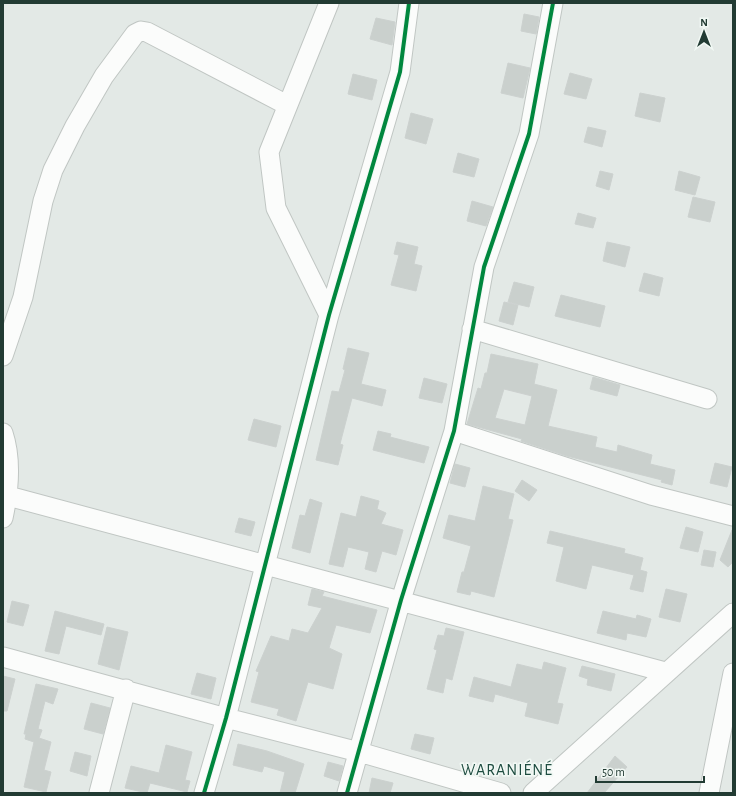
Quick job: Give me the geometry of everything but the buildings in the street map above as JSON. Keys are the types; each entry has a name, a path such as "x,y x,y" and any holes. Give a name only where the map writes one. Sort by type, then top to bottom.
{"street":[{"path":"329,3 269,152 276,208 329,315"},
{"path":"204,793 226,718 329,315 400,72 409,3"},
{"path":"347,793 401,600 454,431 484,267 529,134 553,3"},
{"path":"3,356 24,297 43,201 53,170 75,126 104,76 135,34 141,31 147,32 287,105"},
{"path":"472,329 707,399"},
{"path":"454,431 651,495 733,516"},
{"path":"3,433 9,449 8,496 3,518"},
{"path":"8,496 265,566 401,600 665,672"},
{"path":"533,793 665,672 733,613"},
{"path":"3,657 126,689 226,718 359,752 501,793"},
{"path":"709,793 733,673"},
{"path":"100,793 126,689"}],"cycle path":[{"path":"204,793 226,718 329,315 400,72 409,3"},
{"path":"347,793 401,600 454,431 484,267 529,134 553,3"}],"district":[{"name":"WARANIÉNÉ","path":"507,769"}]}
